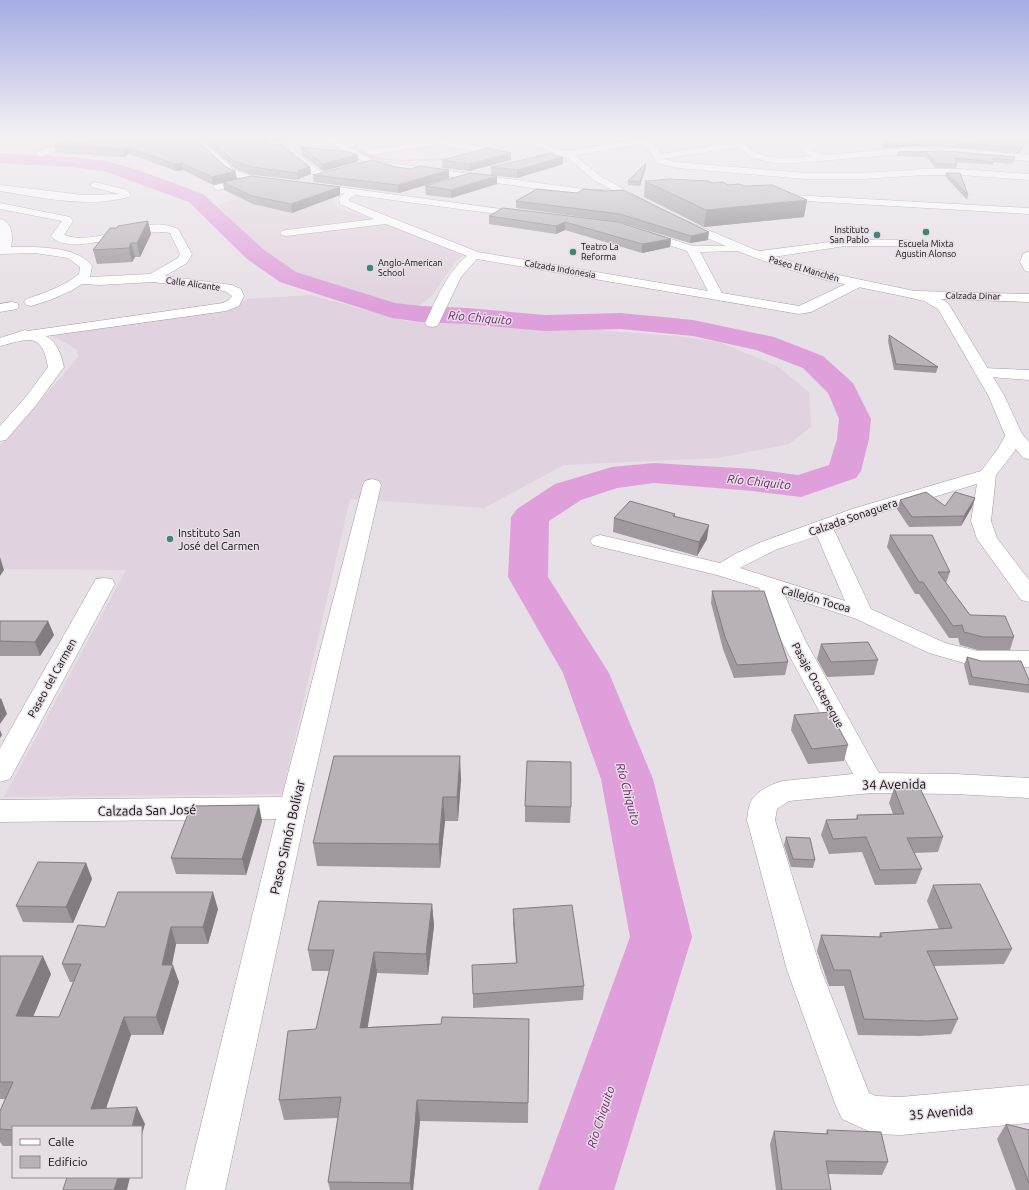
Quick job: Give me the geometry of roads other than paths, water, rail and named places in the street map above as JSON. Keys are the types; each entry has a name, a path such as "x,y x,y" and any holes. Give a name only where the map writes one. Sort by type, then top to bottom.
{"street":[{"path":"36,194 100,199 112,199 126,195 125,194"},
{"name":"Calzada Indonesia","path":"351,194 344,198 344,202 385,221 434,238 475,255 799,310 806,309 858,283"},
{"path":"365,194 539,216"},
{"path":"399,198 414,194"},
{"path":"639,194 657,210"},
{"path":"766,197 1029,212"},
{"name":"Calle Alicante","path":"0,206 66,219 68,221 57,236 62,239 86,240 149,228 174,230 186,254 183,260 153,278"},
{"name":"Paseo El Manchén","path":"670,216 738,248 760,256 818,274 917,295 937,302 947,310 984,372 1014,436 1029,454"},
{"path":"286,234 385,221"},
{"path":"0,222 4,225 7,233 2,251 35,250 71,255 86,266 85,275 80,280 55,294 31,302"},
{"path":"631,229 692,249 738,248"},
{"path":"760,256 845,244 907,243"},
{"path":"692,249 717,295"},
{"path":"432,323 438,309 466,261 475,255"},
{"path":"1029,256 1027,256 1026,262 1029,268"},
{"path":"80,280 100,281 153,278"},
{"name":"Calle Alicante","path":"27,335 226,307 234,303 238,296 236,292 228,288 153,278"},
{"name":"Calzada Dinar","path":"917,295 1029,298"},
{"path":"0,330 27,335 43,340 53,350 56,367 31,401 0,436"},
{"path":"0,342 27,335"},
{"path":"984,372 1029,375"},
{"path":"1014,436 1005,452 987,475 981,521 987,539 1029,595"},
{"name":"Calzada Sonaguera","path":"722,570 744,557 768,546 859,513 987,475"},
{"name":"Paseo Simón Bolívar","path":"205,1190 293,808 372,485"},
{"path":"823,527 862,612"},
{"name":"Callejón Tocoa","path":"600,541 722,570 769,586 862,612 937,648 978,659 1029,659"},
{"name":"Paseo del Carmen","path":"0,772 104,584"},
{"name":"Pasaje Ocotepeque","path":"769,586 794,642 871,783"},
{"name":"34 Avenida","path":"855,1106 804,970 761,820 764,804 783,792 871,783 955,784 1029,788"},
{"name":"Calzada San José","path":"0,811 293,808"},
{"name":"35 Avenida","path":"855,1106 874,1116 901,1116 1029,1104"}],"waterway":[{"name":"Río Chiquito","path":"184,194 196,198 255,254 288,277 392,310 421,314 467,316 545,323 621,321 693,328 764,343 813,362 842,389 855,419 853,439 844,471 801,486 753,480 654,473 612,478 568,492 530,517 528,577 586,673 627,779 661,937 576,1190"}],"place":[{"name":"Escuela Mixta Agustin Alonso","path":"926,232"},
{"name":"Instituto San Pablo","path":"877,235"},
{"name":"Teatro La Reforma","path":"573,252"},
{"name":"Anglo-American School","path":"370,268"},
{"name":"Instituto San José del Carmen","path":"170,539"}]}
